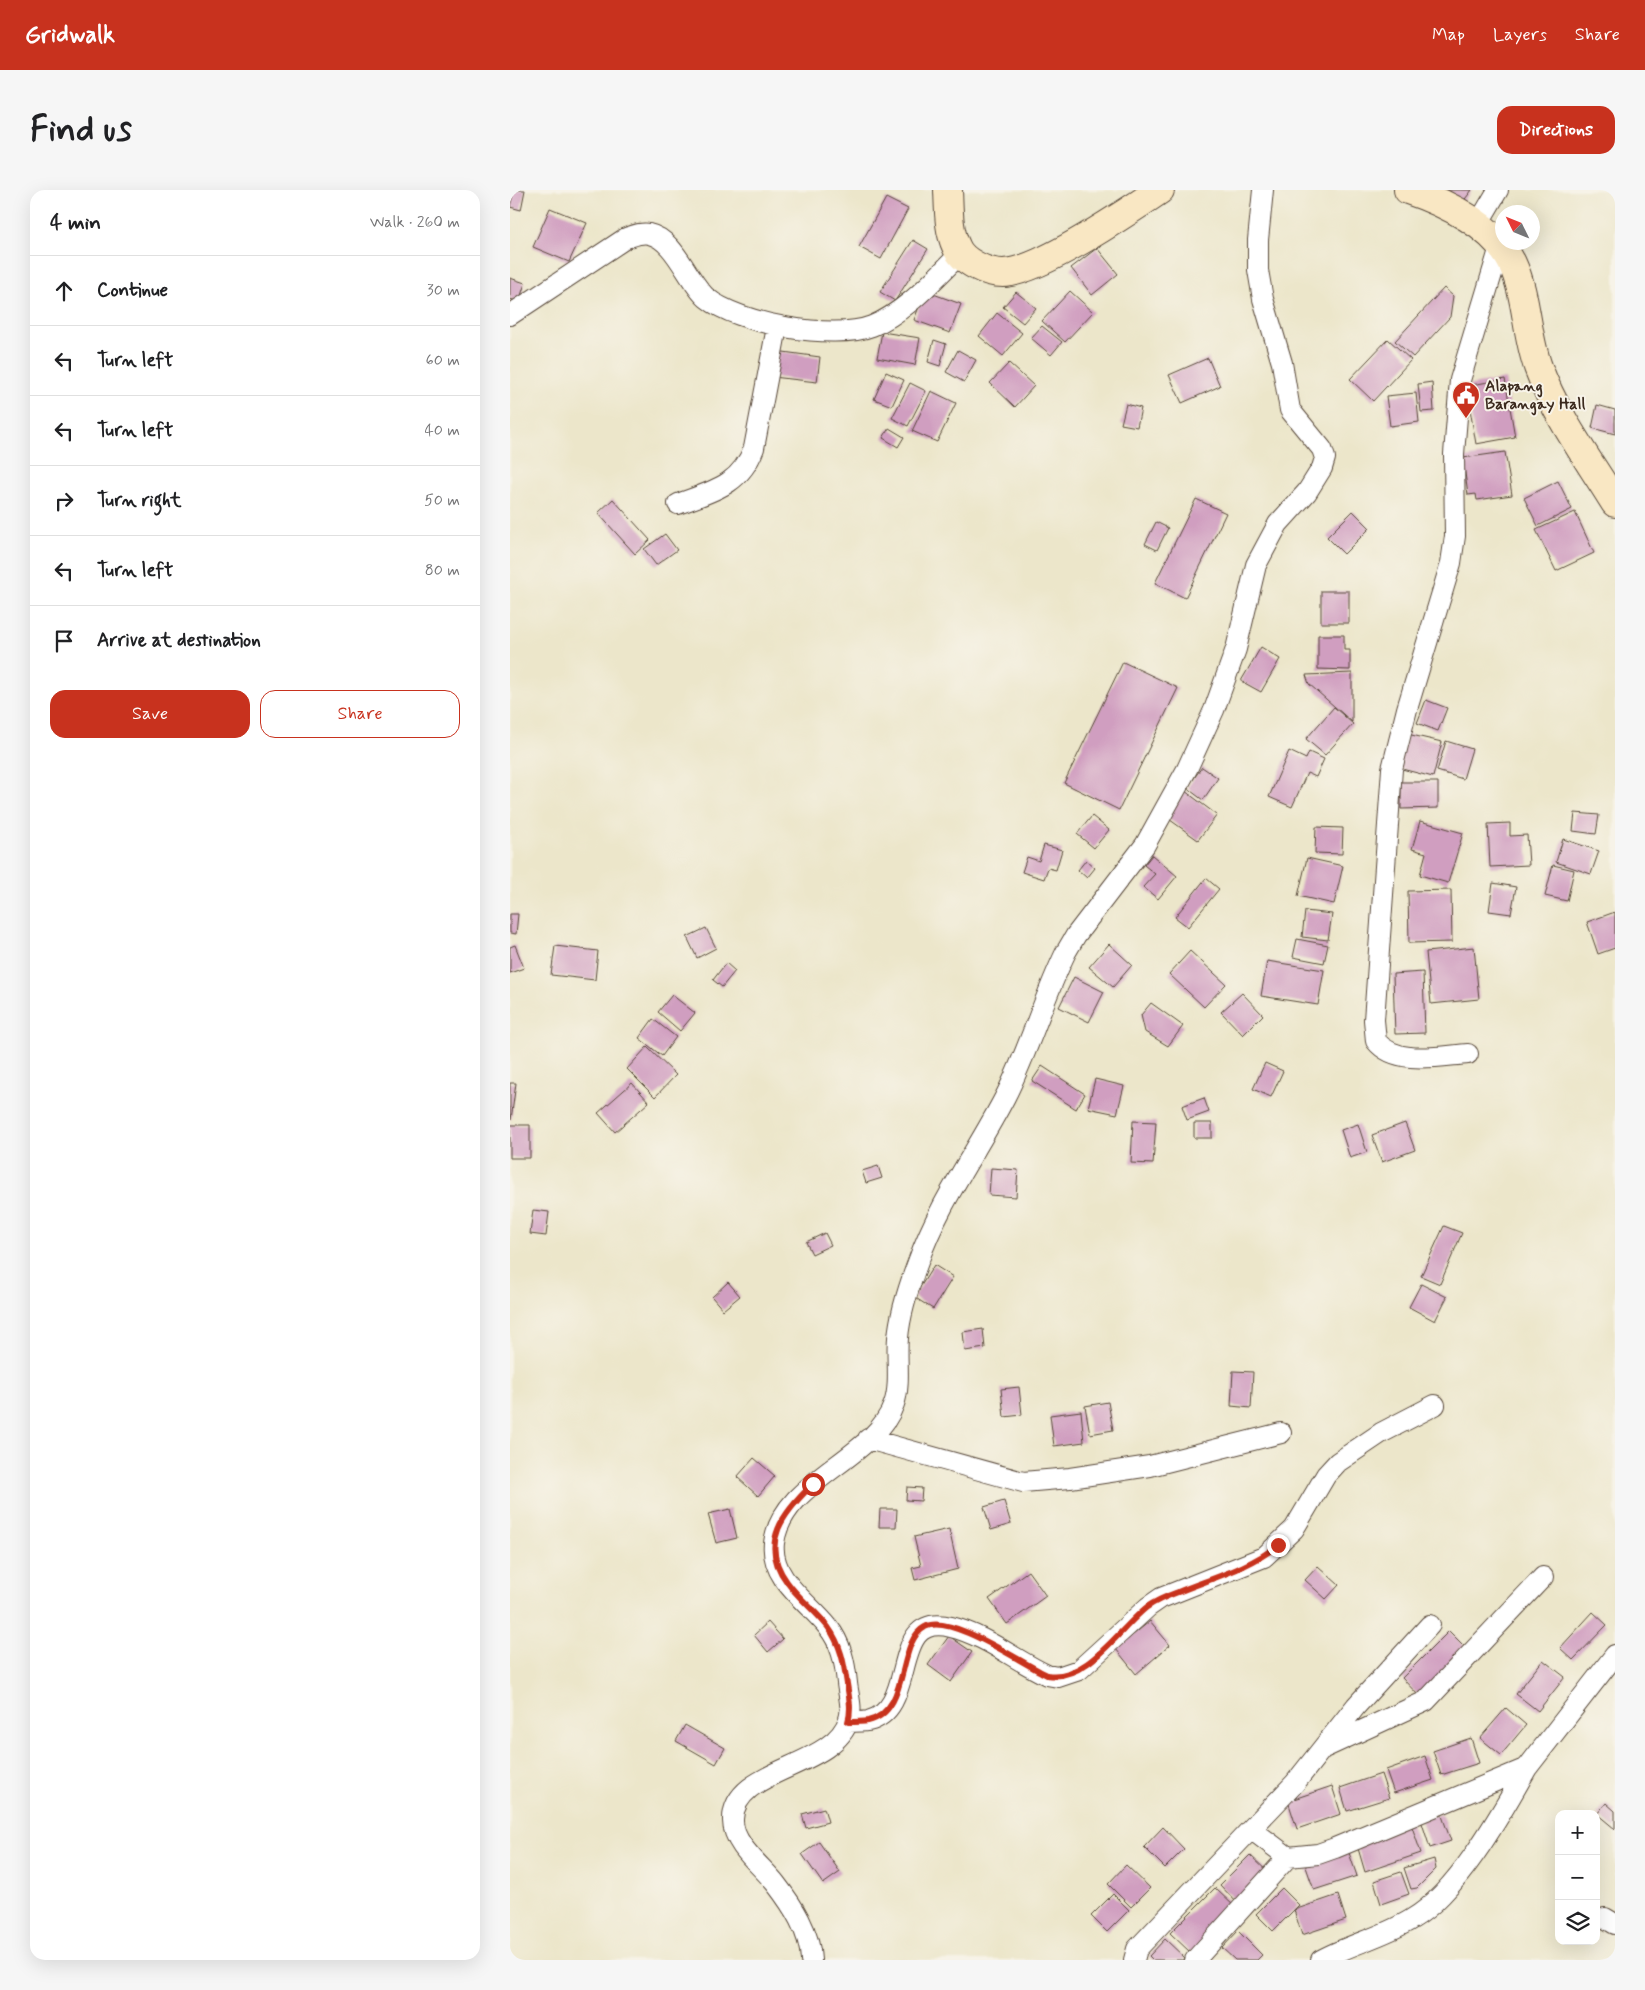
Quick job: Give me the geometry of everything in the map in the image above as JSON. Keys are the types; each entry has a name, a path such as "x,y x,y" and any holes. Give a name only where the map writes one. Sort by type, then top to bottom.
{"main road":[{"path":"948,190 952,233 960,254 986,270 1003,273 1022,269 1092,234 1160,190"},
{"path":"1408,190 1457,211 1478,224 1495,242"},
{"path":"1502,250 1512,263 1538,366 1549,393 1615,503"}],"street":[{"path":"811,1960 809,1945 799,1919 776,1884 748,1852 733,1826 733,1815 736,1805 753,1785 838,1739 851,1713 841,1650 828,1626 782,1576 774,1556 774,1543 778,1527 786,1511 813,1484 868,1439 878,1429 894,1406 902,1316 918,1262 943,1203 1005,1097 1066,952 1076,935 1145,845 1187,769 1214,710 1234,658 1256,565 1278,524 1307,492 1322,468 1324,458 1322,449 1290,410 1282,363 1263,299 1258,270 1258,240 1263,190"},
{"path":"1478,224 1498,190"},
{"path":"510,315 626,238 639,234 649,234 657,238 675,255 696,287 713,303 733,313 777,327 856,330 871,327 886,319 920,293 960,254"},
{"path":"1468,1054 1416,1057 1390,1052 1376,1040 1374,1020 1392,769 1407,709 1451,563 1455,536 1454,454 1460,380 1499,250"},
{"path":"678,504 722,487 736,477 749,462 754,448 777,327"},
{"path":"848,1722 868,1721 880,1715 889,1706 896,1694 912,1642 921,1629 934,1624 962,1630 1047,1675 1058,1677 1079,1670 1148,1607 1162,1598 1264,1557 1294,1529 1326,1475 1338,1462 1381,1433 1435,1405"},
{"path":"868,1439 1023,1482 1070,1478 1150,1466 1281,1433"},
{"path":"1322,1749 1426,1701 1543,1577"},
{"path":"1134,1960 1137,1950 1295,1783 1356,1706 1430,1625"},
{"path":"1321,1960 1372,1939 1413,1919 1440,1896 1476,1851 1527,1768 1615,1655"},
{"path":"1195,1960 1288,1857 1318,1854 1335,1848 1527,1768"},
{"path":"1251,1829 1288,1857"},
{"path":"1355,1960 1372,1939"}],"building":[{"path":"514,190 525,190 521,210 510,207"},
{"path":"1441,190 1472,190 1459,207"},
{"path":"886,198 908,209 881,259 859,247"},
{"path":"550,208 587,223 569,262 533,247"},
{"path":"913,240 928,249 895,301 880,292"},
{"path":"1097,248 1118,274 1092,295 1071,268"},
{"path":"510,278 525,283 519,302 510,299"},
{"path":"1444,288 1453,296 1450,317 1413,357 1395,341"},
{"path":"925,291 961,304 950,333 914,320"},
{"path":"1070,291 1093,312 1065,342 1042,321"},
{"path":"1016,292 1036,308 1023,323 1003,307"},
{"path":"997,313 1022,333 1003,356 979,336"},
{"path":"1042,326 1062,342 1051,355 1031,338"},
{"path":"882,332 920,338 915,365 877,358"},
{"path":"1388,339 1411,360 1373,401 1350,379"},
{"path":"934,340 946,344 940,366 928,362"},
{"path":"958,350 976,360 964,382 946,372"},
{"path":"776,351 820,357 817,382 773,377"},
{"path":"1208,358 1220,386 1182,403 1169,375"},
{"path":"1009,363 1034,386 1015,407 990,383"},
{"path":"886,372 904,380 892,406 874,399"},
{"path":"1505,379 1515,437 1476,444 1466,386"},
{"path":"1432,382 1434,411 1421,412 1418,384"},
{"path":"910,383 926,391 908,426 892,418"},
{"path":"931,391 956,403 937,442 912,431"},
{"path":"1416,393 1419,422 1390,426 1386,396"},
{"path":"1126,404 1141,408 1137,427 1121,424"},
{"path":"1597,405 1615,410 1615,434 1592,428"},
{"path":"889,428 904,437 898,447 883,438"},
{"path":"1505,452 1512,495 1477,500 1476,494 1468,495 1463,458"},
{"path":"1558,481 1572,509 1538,526 1524,498"},
{"path":"613,499 650,540 635,554 598,513"},
{"path":"1196,499 1226,513 1185,598 1155,583"},
{"path":"1353,511 1370,528 1344,554 1327,537"},
{"path":"1575,512 1594,553 1556,571 1536,530"},
{"path":"1156,522 1168,528 1157,550 1145,544"},
{"path":"665,534 677,550 656,565 644,549"},
{"path":"1321,591 1349,591 1349,623 1321,623"},
{"path":"1318,635 1344,635 1344,650 1350,650 1350,670 1318,669"},
{"path":"1261,647 1280,659 1261,692 1241,681"},
{"path":"1123,662 1178,688 1119,810 1064,783"},
{"path":"1352,673 1352,722 1309,684 1306,675"},
{"path":"1426,700 1447,708 1438,731 1417,723"},
{"path":"1334,707 1353,724 1325,755 1306,739"},
{"path":"1407,734 1442,742 1433,777 1398,768"},
{"path":"1446,741 1472,749 1463,779 1437,771"},
{"path":"1289,751 1306,759 1309,752 1324,759 1316,777 1307,773 1292,807 1269,797"},
{"path":"1202,767 1218,778 1203,800 1187,788"},
{"path":"1401,782 1438,782 1438,808 1401,809"},
{"path":"1185,791 1217,815 1198,840 1166,817"},
{"path":"1575,813 1599,815 1596,834 1573,831"},
{"path":"1092,816 1109,830 1094,848 1077,834"},
{"path":"1420,821 1463,833 1448,883 1420,875 1426,853 1412,849"},
{"path":"1510,823 1510,836 1527,835 1529,865 1490,867 1488,824"},
{"path":"1316,827 1343,828 1342,854 1315,853"},
{"path":"1563,839 1599,851 1591,874 1556,862"},
{"path":"1044,845 1062,850 1056,870 1048,868 1044,879 1022,872 1027,857 1039,861"},
{"path":"1152,855 1177,876 1158,899 1143,887 1155,874 1144,865"},
{"path":"1307,858 1343,866 1334,904 1298,896"},
{"path":"1086,860 1095,868 1087,878 1078,870"},
{"path":"1553,865 1574,870 1567,901 1545,896"},
{"path":"1206,878 1219,889 1188,927 1175,917"},
{"path":"1493,883 1516,887 1511,914 1489,911"},
{"path":"1451,890 1452,942 1409,943 1408,891"},
{"path":"1305,911 1332,914 1328,940 1302,937"},
{"path":"1615,912 1615,948 1598,954 1587,922"},
{"path":"510,914 518,914 516,934 510,933"},
{"path":"706,928 716,948 697,958 687,937"},
{"path":"1297,939 1328,945 1324,963 1293,957"},
{"path":"1109,944 1132,965 1113,987 1089,967"},
{"path":"515,945 524,968 510,973 510,947"},
{"path":"555,946 598,951 595,980 551,975"},
{"path":"1474,947 1479,999 1431,1004 1426,952"},
{"path":"1190,951 1226,984 1204,1007 1169,974"},
{"path":"1267,961 1324,970 1318,1005 1261,996"},
{"path":"726,963 735,971 722,987 713,980"},
{"path":"1423,972 1425,1033 1395,1034 1393,974"},
{"path":"1074,977 1104,992 1089,1022 1059,1007"},
{"path":"1242,993 1263,1015 1243,1035 1221,1012"},
{"path":"672,995 695,1013 680,1031 658,1012"},
{"path":"1151,1003 1183,1026 1168,1046 1145,1032 1141,1015"},
{"path":"653,1019 676,1037 662,1056 639,1038"},
{"path":"647,1047 676,1075 655,1097 627,1069"},
{"path":"1265,1063 1283,1071 1271,1097 1253,1089"},
{"path":"1042,1066 1085,1094 1076,1109 1032,1081"},
{"path":"1095,1079 1124,1086 1117,1114 1088,1108"},
{"path":"510,1083 516,1083 511,1120 510,1119"},
{"path":"632,1083 649,1102 615,1132 598,1113"},
{"path":"1204,1098 1209,1112 1187,1120 1182,1106"},
{"path":"1133,1121 1156,1122 1153,1164 1131,1163"},
{"path":"1194,1123 1212,1123 1212,1138 1194,1138"},
{"path":"1405,1123 1415,1150 1382,1162 1372,1135"},
{"path":"1358,1124 1367,1152 1350,1158 1341,1130"},
{"path":"510,1125 530,1125 530,1158 510,1158"},
{"path":"878,1166 882,1178 866,1183 862,1171"},
{"path":"991,1168 1018,1170 1016,1197 989,1195"},
{"path":"533,1210 549,1212 546,1236 530,1234"},
{"path":"1444,1226 1462,1233 1440,1284 1421,1276"},
{"path":"825,1233 831,1245 812,1254 806,1242"},
{"path":"934,1265 953,1277 933,1309 914,1297"},
{"path":"728,1282 740,1296 723,1310 712,1297"},
{"path":"1421,1284 1447,1297 1435,1321 1409,1307"},
{"path":"983,1329 985,1348 965,1351 963,1332"},
{"path":"1233,1371 1253,1372 1251,1408 1231,1406"},
{"path":"1019,1387 1022,1415 1004,1417 1001,1389"},
{"path":"1108,1402 1113,1430 1090,1434 1085,1406"},
{"path":"1081,1411 1084,1442 1054,1446 1050,1415"},
{"path":"754,1458 775,1476 758,1496 737,1477"},
{"path":"907,1487 922,1488 921,1501 906,1500"},
{"path":"1004,1501 1011,1524 991,1530 984,1507"},
{"path":"730,1509 737,1538 716,1543 708,1514"},
{"path":"880,1509 897,1509 896,1527 879,1527"},
{"path":"949,1529 958,1569 915,1580 912,1568 921,1566 914,1537"},
{"path":"1318,1566 1339,1585 1326,1599 1305,1580"},
{"path":"1028,1571 1046,1596 1007,1624 989,1599"},
{"path":"1593,1612 1607,1625 1573,1660 1560,1648"},
{"path":"1150,1621 1170,1645 1136,1674 1116,1649"},
{"path":"768,1622 783,1639 768,1652 754,1635"},
{"path":"1449,1631 1468,1650 1420,1697 1402,1678"},
{"path":"949,1636 972,1652 951,1682 928,1665"},
{"path":"1543,1660 1565,1677 1538,1711 1516,1694"},
{"path":"1506,1708 1526,1725 1501,1755 1480,1738"},
{"path":"685,1725 725,1748 716,1764 676,1741"},
{"path":"1471,1738 1479,1763 1441,1775 1433,1751"},
{"path":"1425,1756 1433,1780 1394,1793 1386,1770"},
{"path":"1381,1774 1389,1798 1347,1811 1340,1788"},
{"path":"1332,1786 1341,1814 1297,1829 1288,1801"},
{"path":"1606,1803 1615,1811 1615,1829 1600,1816 1600,1810"},
{"path":"824,1808 828,1822 806,1828 802,1814"},
{"path":"1441,1813 1451,1841 1430,1848 1421,1820"},
{"path":"1409,1818 1421,1853 1365,1872 1357,1845"},
{"path":"1163,1827 1184,1849 1165,1868 1144,1847"},
{"path":"819,1842 840,1872 823,1884 802,1854"},
{"path":"1348,1850 1357,1876 1314,1890 1305,1864"},
{"path":"1250,1855 1270,1874 1239,1905 1220,1885"},
{"path":"1434,1859 1436,1869 1417,1888 1411,1889 1404,1868"},
{"path":"1126,1865 1150,1888 1131,1907 1108,1884"},
{"path":"1401,1872 1409,1894 1381,1904 1374,1881"},
{"path":"1215,1888 1236,1908 1191,1953 1170,1933"},
{"path":"1282,1888 1299,1905 1273,1931 1256,1914"},
{"path":"1113,1894 1129,1910 1107,1932 1091,1916"},
{"path":"1338,1895 1346,1920 1302,1935 1294,1910"},
{"path":"1238,1931 1262,1955 1257,1960 1235,1960 1222,1948"},
{"path":"1165,1939 1185,1958 1184,1960 1153,1960 1149,1956"}],"place":[{"name":"Alapang Barangay Hall","path":"1466,419"}],"route":[{"path":"813,1484 786,1511 778,1527 774,1543 774,1556 778,1568 787,1583 828,1626 841,1650 851,1713 848,1722 868,1721 880,1715 889,1706 896,1694 912,1642 916,1634 926,1626 934,1624 962,1630 1036,1670 1058,1677 1079,1670 1148,1607 1162,1598 1264,1557 1278,1545"}]}
